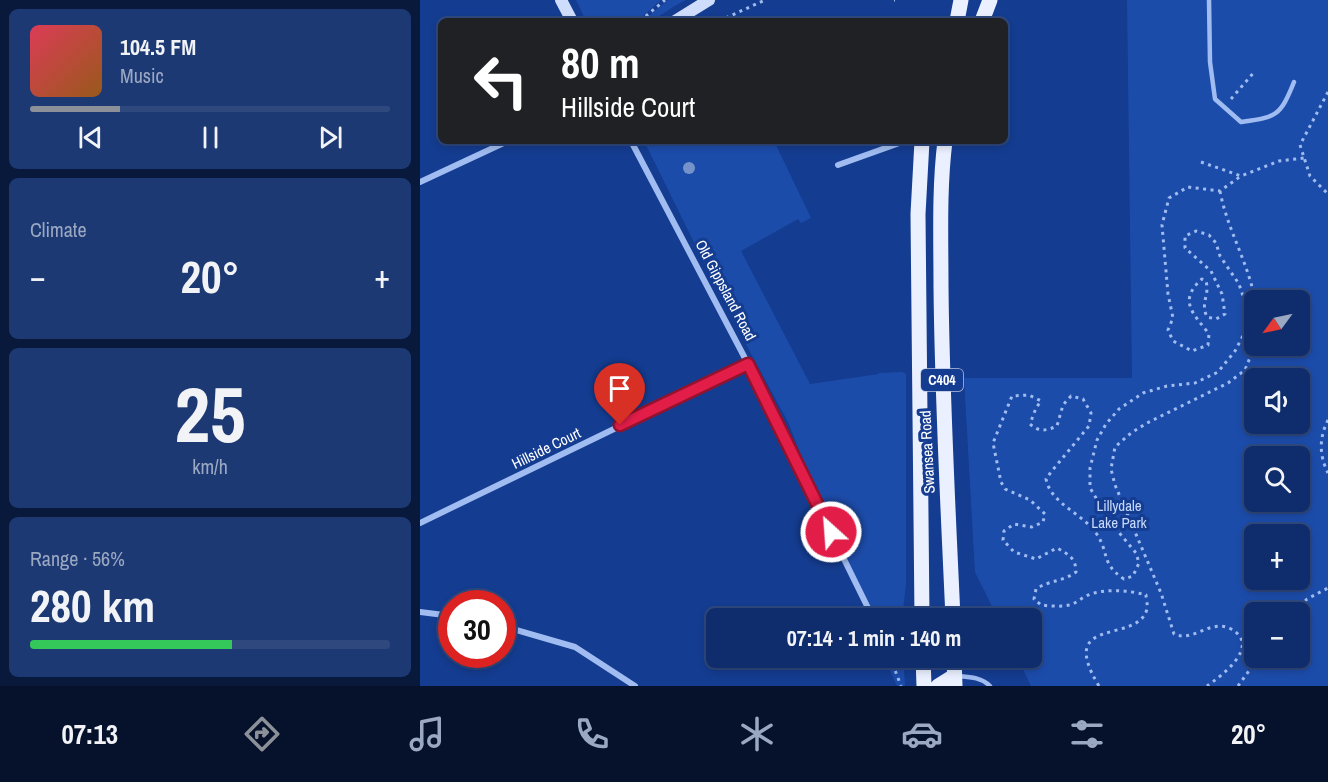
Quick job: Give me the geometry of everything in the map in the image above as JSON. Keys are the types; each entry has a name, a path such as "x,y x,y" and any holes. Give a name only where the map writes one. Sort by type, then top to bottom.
{"main road":[{"path":"561,0 570,18"},
{"path":"680,18 709,0"},
{"path":"958,18 961,0"},
{"path":"983,18 990,0"},
{"name":"Swansea Road","path":"922,144 918,214 922,608"},
{"name":"Swansea Road","path":"945,144 941,193 942,347 953,608"},
{"path":"923,668 924,686"},
{"path":"938,686 955,681"}],"street":[{"path":"420,182 502,144"},
{"name":"Old Gippsland Road","path":"633,144 748,364 869,608"},
{"path":"838,165 894,144"},
{"name":"Hillside Court","path":"420,523 748,364"},
{"path":"420,612 438,614"},
{"path":"516,630 575,647 635,686"}],"lane":[{"path":"1209,0 1210,62 1215,99 1241,122 1271,118 1286,104 1294,82"},
{"path":"955,681 972,677 985,681 990,686"}],"path":[{"path":"644,18 665,0"},
{"path":"726,18 765,0"},
{"path":"1225,108 1255,70"},
{"path":"1328,93 1300,146 1310,176 1328,194"},
{"path":"1099,686 1086,654 1089,643 1097,635 1127,628 1141,620 1148,608 1146,595 1132,592 1102,593 1087,595 1070,605 1056,606 1041,605 1034,599 1036,589 1046,582 1065,580 1076,572 1076,565 1070,554 1057,549 1036,559 1014,552 1003,540 1004,531 1014,524 1032,527 1044,522 1045,514 1030,500 1005,489 1001,482 993,443 1012,396 1029,394 1041,401 1030,424 1036,430 1046,431 1058,426 1063,405 1071,396 1083,399 1091,413 1089,426 1046,479 1048,488 1096,533 1107,563 1113,572 1124,579 1133,576 1139,563 1136,553 1112,524 1090,488 1090,468 1097,440 1106,424 1119,409 1143,393 1167,386 1195,383 1218,372 1235,351 1245,330 1245,305 1239,284 1220,256 1216,243 1209,235 1196,231 1185,236 1185,248 1211,271 1222,294 1225,314 1216,319 1207,317 1203,308 1208,288 1206,281 1202,279 1193,287 1188,299 1192,313 1209,334 1208,345 1192,351 1173,341 1168,330 1173,318 1168,294 1162,225 1169,198 1188,187 1220,191 1241,176 1279,161 1304,158"},
{"path":"1201,162 1241,176"},
{"path":"1220,191 1252,290"},
{"path":"1207,686 1226,672 1238,657 1242,649 1240,639 1232,629 1216,625 1187,636 1181,637 1174,634 1161,593 1121,501 1111,469 1115,447 1131,433 1228,383 1245,370 1251,356"},
{"path":"1328,420 1320,444 1328,473"},
{"path":"1306,602 1314,594 1328,588"},
{"path":"894,668 901,686"},
{"path":"1238,686 1251,668"}],"green space":[{"path":"576,0 661,0 640,18 585,18"},
{"path":"668,0 686,0 656,18 647,18"},
{"name":"Lillydale Lake Park","path":"1127,0 1328,0 1328,686 1031,686 1022,668 1042,668 1042,608 993,608 975,572 964,378 1132,378"},
{"path":"645,144 775,144 811,218 801,223 798,219 741,251 810,384 878,373 902,372 906,374 906,584 903,608 866,608 822,509 788,422 728,311"},
{"path":"889,668 904,668 905,686 897,686"}],"route":[{"path":"620,425 748,364 831,532"}]}
